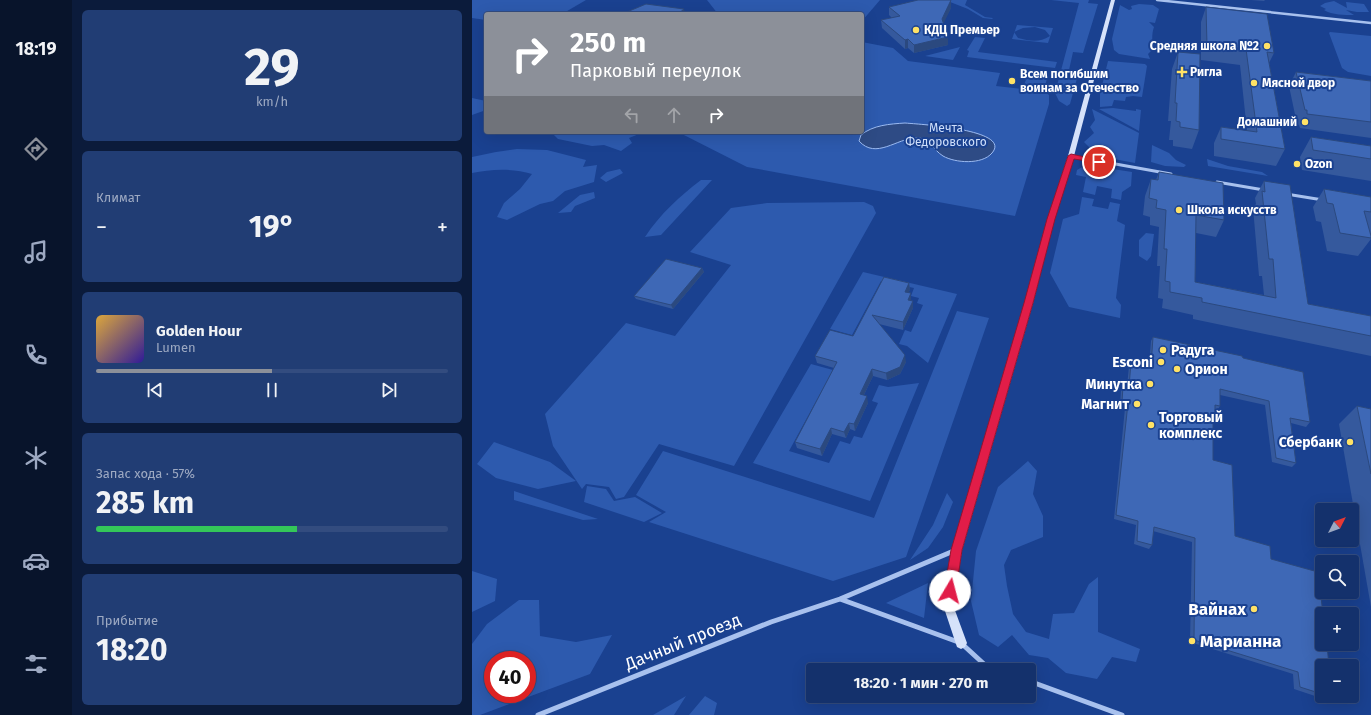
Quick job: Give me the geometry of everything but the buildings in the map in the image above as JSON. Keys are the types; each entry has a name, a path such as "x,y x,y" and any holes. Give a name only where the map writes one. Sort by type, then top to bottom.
{"street":[{"path":"961,643 948,605 957,550 1029,303 1051,219 1071,156 1113,0"},
{"path":"1157,0 1371,23"},
{"path":"1071,156 1179,176"},
{"path":"1209,181 1268,191"},
{"path":"1283,193 1327,201"},
{"name":"Дачный проезд","path":"538,715 771,622 840,599 957,550"},
{"path":"840,599 961,643 983,663"},
{"path":"1036,684 1122,715"}],"green space":[{"path":"472,0 586,0 565,12 484,12 484,20 472,18"},
{"path":"707,0 880,0 864,19 864,12 716,12"},
{"path":"945,0 967,0 965,5 985,17 993,18 983,18 968,9"},
{"path":"1051,0 1089,0 1088,3 1098,4 1083,53 1073,52 1069,70 1079,71 1070,104 1067,106 1059,101 1055,93 1079,3"},
{"path":"1334,1 1347,8 1346,2 1364,4 1369,12 1346,10 1354,15 1339,14 1327,12 1324,10 1326,9 1320,6"},
{"path":"1139,4 1153,5 1159,9 1155,23 1149,22 1154,27 1152,36 1152,50 1148,54 1150,59 1119,54 1114,50 1112,39 1120,5 1129,10 1132,9 1131,6"},
{"path":"1017,25 1053,28 1048,43 1030,41 1042,40 1050,36 1045,30 1035,27 1023,28 1015,32"},
{"path":"1014,32 1018,38 1030,41 1012,39"},
{"path":"1329,33 1371,36 1371,76 1348,72 1342,68"},
{"path":"975,37 985,38 978,52 1057,62 1055,68 967,57 969,51 967,50"},
{"name":"Мечта Федоровского","path":"864,42 893,48 908,61 1000,73 996,86 1022,89 1026,80 1020,78 1021,75 1047,78 1044,91 1049,95 1049,104 1015,216 747,167 682,134 864,134"},
{"path":"960,47 953,60 925,56"},
{"path":"1108,61 1145,64 1147,66 1142,97 1126,97 1125,101 1114,100 1112,106 1100,107 1100,94"},
{"path":"472,98 484,101 484,111 472,115"},
{"path":"1113,108 1136,111 1136,109 1141,110 1139,131 1099,109"},
{"path":"1092,109 1139,133 1135,163 1098,156 1084,142 1094,133 1090,127 1095,120"},
{"path":"553,134 639,134 629,138 632,143 621,151 604,145 592,146 558,139"},
{"path":"1152,145 1169,153 1176,160 1186,165 1184,167 1165,166 1151,162"},
{"path":"517,149 547,150 586,160 583,167 597,165 594,182 565,191 553,201 540,204 507,220 497,217 504,203 520,189 532,174 502,170 472,173 472,157"},
{"path":"1207,159 1228,166 1262,172 1268,176 1208,166"},
{"path":"1084,166 1132,172 1131,186 1122,192 1121,200 1111,198 1112,189 1097,186 1095,195 1083,192 1086,177 1076,175 1077,170"},
{"path":"620,169 623,173 606,182 600,178 607,172"},
{"path":"701,180 712,180 661,235 645,237 671,206"},
{"path":"594,192 595,198 575,206 571,212 558,213 580,195"},
{"path":"1082,197 1094,199 1092,206 1108,209 1110,202 1120,204 1117,221 1125,225 1116,298 1121,305 1120,318 1069,307 1050,273 1063,219 1079,214"},
{"path":"864,202 873,206 876,213 734,466 659,444 624,497 616,499 609,487 586,484 582,489 553,446 545,414 626,323 675,336 731,265 690,252 731,208 767,203"},
{"path":"1146,233 1154,234 1151,256 1147,261 1139,256 1139,240"},
{"path":"863,272 957,294 928,363 907,346 899,344 905,330 911,332 923,305 917,303 919,298 911,296 914,288 881,281 852,335 830,329"},
{"path":"957,311 989,318 906,557 833,581 649,522 666,512 636,495 663,451 874,518"},
{"path":"811,364 833,370 789,451 829,463 840,441 850,444 854,436 862,438 878,403 872,401 879,385 888,387 919,383 870,501 753,463"},
{"path":"494,442 550,462 576,481 538,489 496,478 477,464"},
{"path":"1028,461 1037,471 1033,494 1043,516 1043,537 1011,550 1004,565 1013,614 1026,632 1049,639 1053,614 1074,613 1089,584 1098,577 1098,632 1140,649 1136,662 1112,657 1097,679 1066,673 1048,658 1029,655 1012,635 998,647 979,635 971,601 976,551 998,487"},
{"path":"587,486 606,489 614,501 635,497 662,513 644,522 584,502"},
{"path":"514,491 598,519 583,520 514,500"},
{"path":"947,493 953,502 943,527 928,548 910,560 933,525"},
{"path":"472,571 497,579 495,601 472,612"},
{"path":"928,583 924,618 886,603"},
{"path":"519,600 539,600 540,636 576,642 612,635 590,674 536,694 536,651 484,651 484,703 512,703 480,715 472,715 472,644 487,624"},
{"path":"686,696 674,715 653,715"},
{"path":"705,696 717,703 714,715 689,715"}],"shaded area":[{"path":"905,123 960,129 989,138 995,145 992,153 988,157 982,160 968,162 954,160 943,156 928,142 920,138 909,139 887,147 872,149 859,141 861,135 871,129"}],"place":[{"name":"КДЦ Премьер","path":"916,30"},
{"name":"Средняя школа №2","path":"1267,46"},
{"name":"Ригла","path":"1182,72"},
{"name":"Всем погибшим воинам за Отечество","path":"1012,81"},
{"name":"Мясной двор","path":"1254,83"},
{"name":"Домашний","path":"1305,122"},
{"name":"Ozon","path":"1297,164"},
{"name":"Школа искусств","path":"1179,210"},
{"name":"Радуга","path":"1163,350"},
{"name":"Esconi","path":"1161,362"},
{"name":"Орион","path":"1177,369"},
{"name":"Минутка","path":"1150,384"},
{"name":"Магнит","path":"1137,404"},
{"name":"Торговый комплекс","path":"1151,425"},
{"name":"Сбербанк","path":"1350,442"},
{"name":"Вайнах","path":"1254,609"},
{"name":"Марианна","path":"1192,641"}],"route":[{"path":"950,591 957,550 1029,303 1051,219 1071,156 1099,162"}]}
